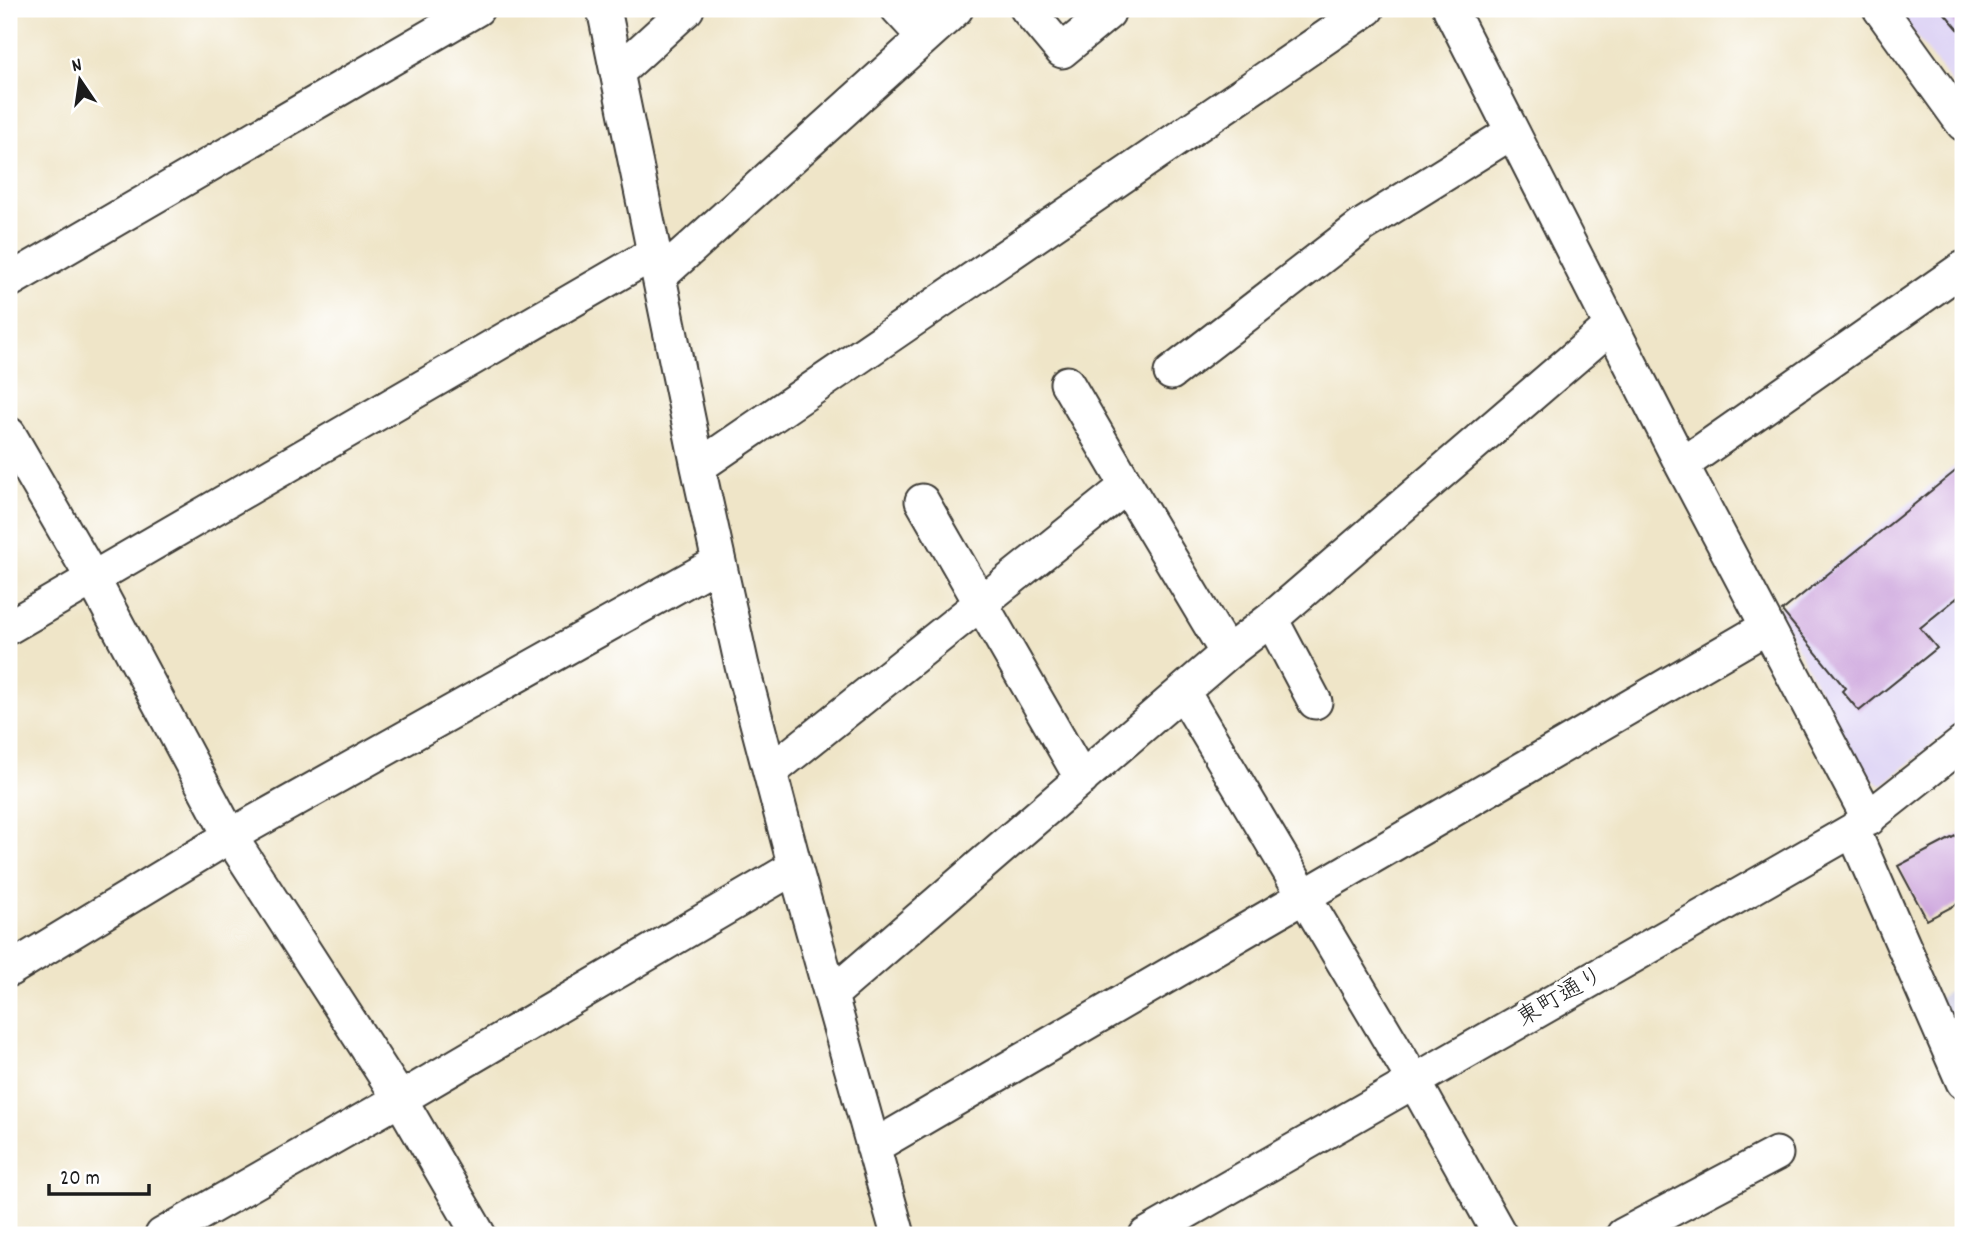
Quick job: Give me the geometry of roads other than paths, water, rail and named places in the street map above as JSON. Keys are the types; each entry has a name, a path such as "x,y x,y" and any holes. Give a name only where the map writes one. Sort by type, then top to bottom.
{"street":[{"path":"9,281 477,9"},
{"path":"604,9 718,563 742,666 898,1235"},
{"path":"618,72 687,9"},
{"path":"898,9 924,37"},
{"path":"9,627 657,265 956,9"},
{"path":"1027,9 1062,51 1108,13"},
{"path":"698,467 1367,9"},
{"path":"1450,9 1610,327 1767,627 1861,825 1963,1082"},
{"path":"1880,9 1963,124"},
{"path":"1171,373 1363,225 1512,132"},
{"path":"1682,465 1963,268"},
{"path":"832,994 1610,327"},
{"path":"1068,383 1126,486 1227,653"},
{"path":"9,434 93,579 230,836 400,1099 480,1235"},
{"path":"770,772 1126,486"},
{"path":"922,500 1082,779"},
{"path":"9,970 230,836 718,563"},
{"path":"1271,619 1315,702"},
{"path":"873,1147 1767,627"},
{"path":"1183,692 1414,1082 1500,1235"},
{"name":"東町通り","path":"1146,1235 1861,825 1963,743"},
{"path":"162,1235 795,867"},
{"path":"1623,1235 1776,1154"}]}
